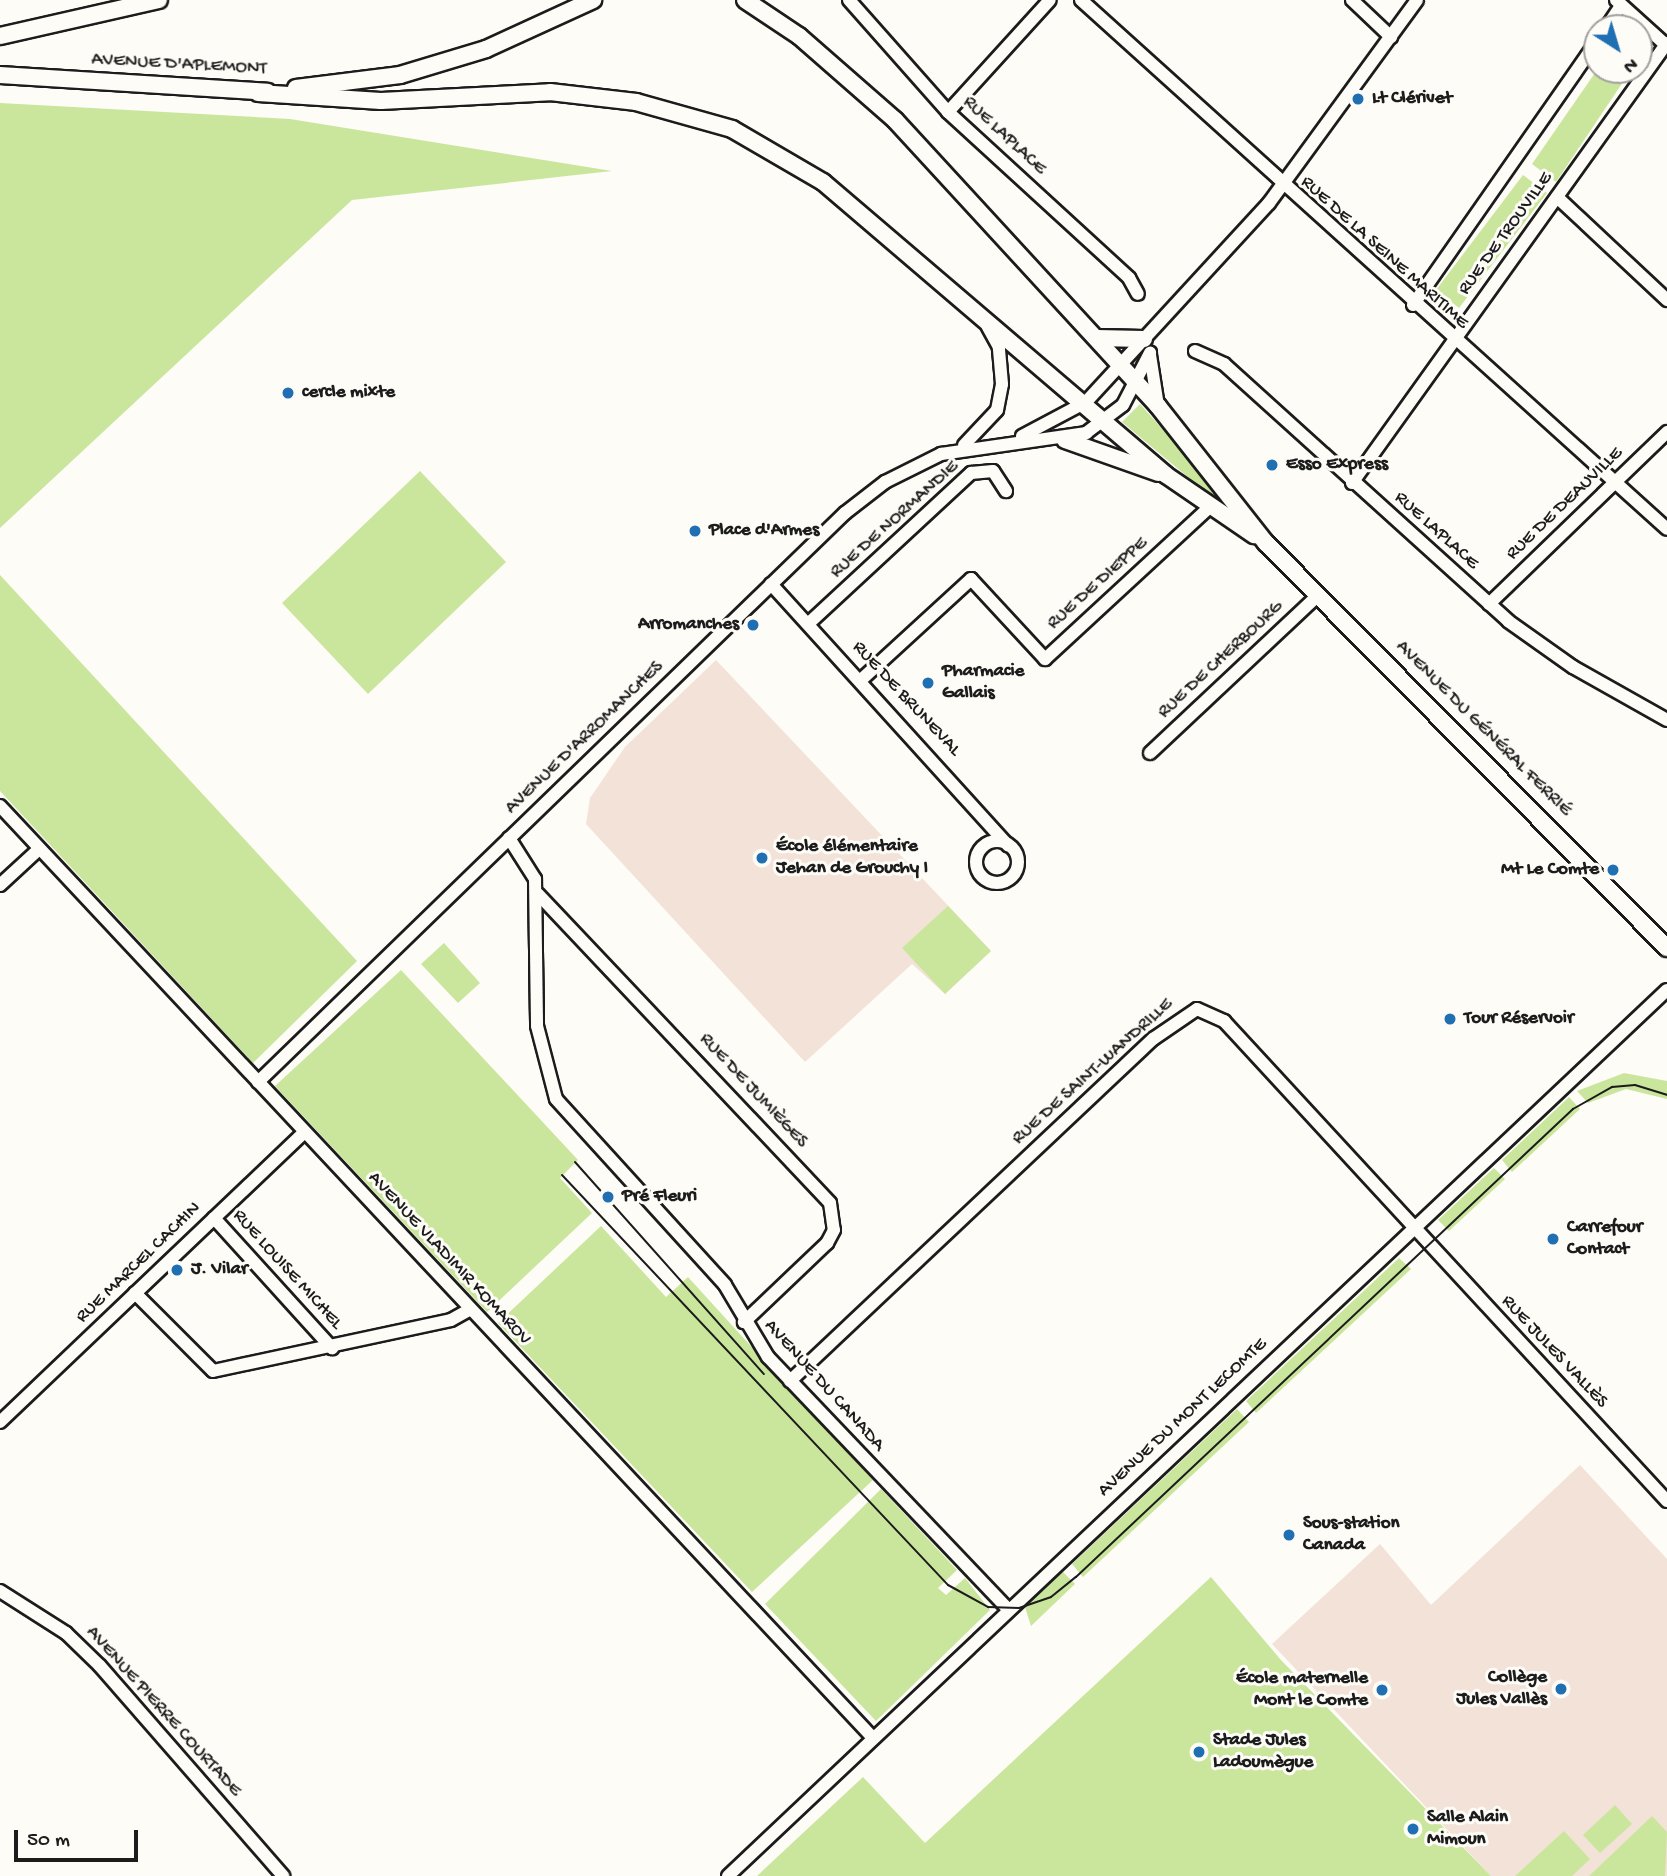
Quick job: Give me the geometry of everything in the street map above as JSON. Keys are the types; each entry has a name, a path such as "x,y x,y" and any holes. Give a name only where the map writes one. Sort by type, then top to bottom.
{"street":[{"path":"0,36 159,0"},
{"name":"AVENUE D'APLEMONT","path":"0,75 258,93 400,75 486,49 593,0"},
{"path":"745,0 799,36 895,120 1158,406 1266,543"},
{"name":"RUE LAPLACE","path":"849,0 948,111 1129,278 1138,294"},
{"path":"948,111 1050,0"},
{"name":"RUE DE LA SEINE MARITIME","path":"1081,0 1453,342 1667,529"},
{"path":"1352,0 1391,37"},
{"path":"1086,402 1119,363 1148,341 1283,187 1417,0"},
{"path":"1618,3 1667,44"},
{"name":"RUE DE TROUVILLE","path":"1352,483 1667,44"},
{"name":"RUE DE TROUVILLE","path":"1413,305 1583,61"},
{"path":"258,93 381,100 550,92 674,111 732,129 823,182 1086,402 1166,475 1266,543"},
{"path":"1557,197 1667,300"},
{"name":"AVENUE D'ARROMANCHES","path":"957,449 991,418 1002,384 999,347 982,314"},
{"path":"1096,338 1148,341"},
{"path":"1106,420 1138,384 1148,341"},
{"path":"1148,341 1158,406"},
{"name":"RUE LAPLACE","path":"1195,351 1224,364 1352,483 1489,604 1548,652 1667,720"},
{"name":"AVENUE D'ARROMANCHES","path":"1018,438 1086,402"},
{"name":"AVENUE D'ARROMANCHES","path":"258,1082 771,584 885,482 957,449 1018,438 1065,440 1106,420"},
{"name":"RUE DE DEAUVILLE","path":"1489,604 1667,432"},
{"path":"1065,440 1166,475"},
{"name":"RUE DE NORMANDIE","path":"809,623 971,473 993,471 1006,491"},
{"name":"RUE DE DIEPPE","path":"862,679 971,579 1045,659 1212,506"},
{"name":"AVENUE DU GÉNÉRAL FERRIÉ","path":"1266,543 1667,948"},
{"name":"RUE DE BRUNEVAL","path":"771,584 862,679 1008,845"},
{"name":"RUE DE CHERBOURG","path":"1150,753 1318,595"},
{"name":"AVENUE VLADIMIR KOMAROV","path":"0,806 469,1310 872,1737"},
{"name":"AVENUE DU CANADA","path":"509,838 528,861 538,894 537,1026 556,1099 725,1285 744,1322 790,1381 1008,1609"},
{"path":"0,885 39,849"},
{"name":"RUE DE JUMIÈGES","path":"538,894 830,1203 834,1230 827,1243 744,1322"},
{"name":"AVENUE DU MONT LECOMTE","path":"728,1876 872,1737 1667,990"},
{"name":"RUE DE SAINT-WANDRILLE","path":"790,1381 1185,1012 1210,1011 1224,1021 1413,1228"},
{"name":"RUE MARCEL CACHIN","path":"0,1422 304,1132"},
{"name":"RUE LOUISE MICHEL","path":"214,1218 332,1348"},
{"name":"RUE JULES VALLÈS","path":"1413,1228 1667,1501"},
{"name":"RUE LOUISE MICHEL","path":"135,1293 213,1371 332,1348 451,1320 469,1310"},
{"name":"AVENUE PIERRE COURTADE","path":"0,1591 66,1633 100,1666 283,1876"}],"shaded area":[{"name":"École élémentaire Jehan de Grouchy I","path":"716,660 991,951 945,994 912,964 805,1062 586,824 590,798 625,747"},
{"name":"Collège Jules Vallès","path":"1580,1465 1667,1559 1667,1876 1491,1876 1272,1644 1380,1544 1431,1605"}],"green space":[{"path":"1587,84 1622,84 1556,182 1532,164"},
{"path":"0,103 290,119 612,171 352,200 0,528"},
{"path":"1523,175 1547,193 1459,308 1436,290"},
{"path":"1140,404 1257,535 1122,422"},
{"path":"420,471 506,562 368,694 282,603"},
{"path":"0,575 357,961 253,1063 0,791"},
{"path":"948,906 991,951 945,994 902,948"},
{"path":"444,943 480,983 458,1003 421,964"},
{"path":"401,970 578,1160 560,1178 592,1213 487,1312 275,1086"},
{"path":"1624,1073 1667,1081 1667,1099 1626,1089 1588,1103 1577,1091"},
{"path":"1569,1097 1580,1109 1512,1172 1502,1160"},
{"path":"1494,1168 1505,1179 1449,1231 1438,1220"},
{"path":"601,1226 666,1297 688,1277 873,1480 752,1592 498,1323"},
{"path":"1399,1258 1411,1269 1256,1413 1246,1401"},
{"path":"1237,1409 1249,1422 1083,1577 1072,1564"},
{"path":"881,1489 957,1570 938,1588 946,1595 965,1578 990,1610 876,1721 765,1604"},
{"path":"1061,1570 1075,1584 1031,1626 1024,1604"},
{"name":"Stade Jules Ladoumègue","path":"1211,1577 1280,1659 1491,1876 757,1876 863,1777 925,1843"},
{"path":"1615,1805 1632,1824 1600,1853 1583,1835"},
{"path":"1652,1816 1667,1832 1665,1876 1589,1876"},
{"path":"1564,1831 1590,1859 1572,1876 1515,1876"}],"tram line":[{"path":"562,1175 948,1585 988,1607 1019,1608 1051,1597 1076,1577 1573,1109 1612,1087 1635,1085 1667,1095"},
{"path":"575,1162 764,1374"}],"place":[{"name":"Lt Clérivet","path":"1358,99"},
{"name":"cercle mixte","path":"288,393"},
{"name":"Esso Express","path":"1272,465"},
{"name":"Place d'Armes","path":"695,531"},
{"name":"Arromanches","path":"753,625"},
{"name":"Pharmacie Gallais","path":"928,683"},
{"name":"École élémentaire Jehan de Grouchy I","path":"762,858"},
{"name":"Mt Le Comte","path":"1613,870"},
{"name":"Tour Réservoir","path":"1450,1019"},
{"name":"Pré Fleuri","path":"608,1197"},
{"name":"Carrefour Contact","path":"1553,1239"},
{"name":"J. Vilar","path":"177,1270"},
{"name":"Sous-station Canada","path":"1289,1535"},
{"name":"Collège Jules Vallès","path":"1561,1689"},
{"name":"École maternelle Mont le Comte","path":"1382,1690"},
{"name":"Stade Jules Ladoumègue","path":"1199,1752"},
{"name":"Salle Alain Mimoun","path":"1413,1829"}]}
